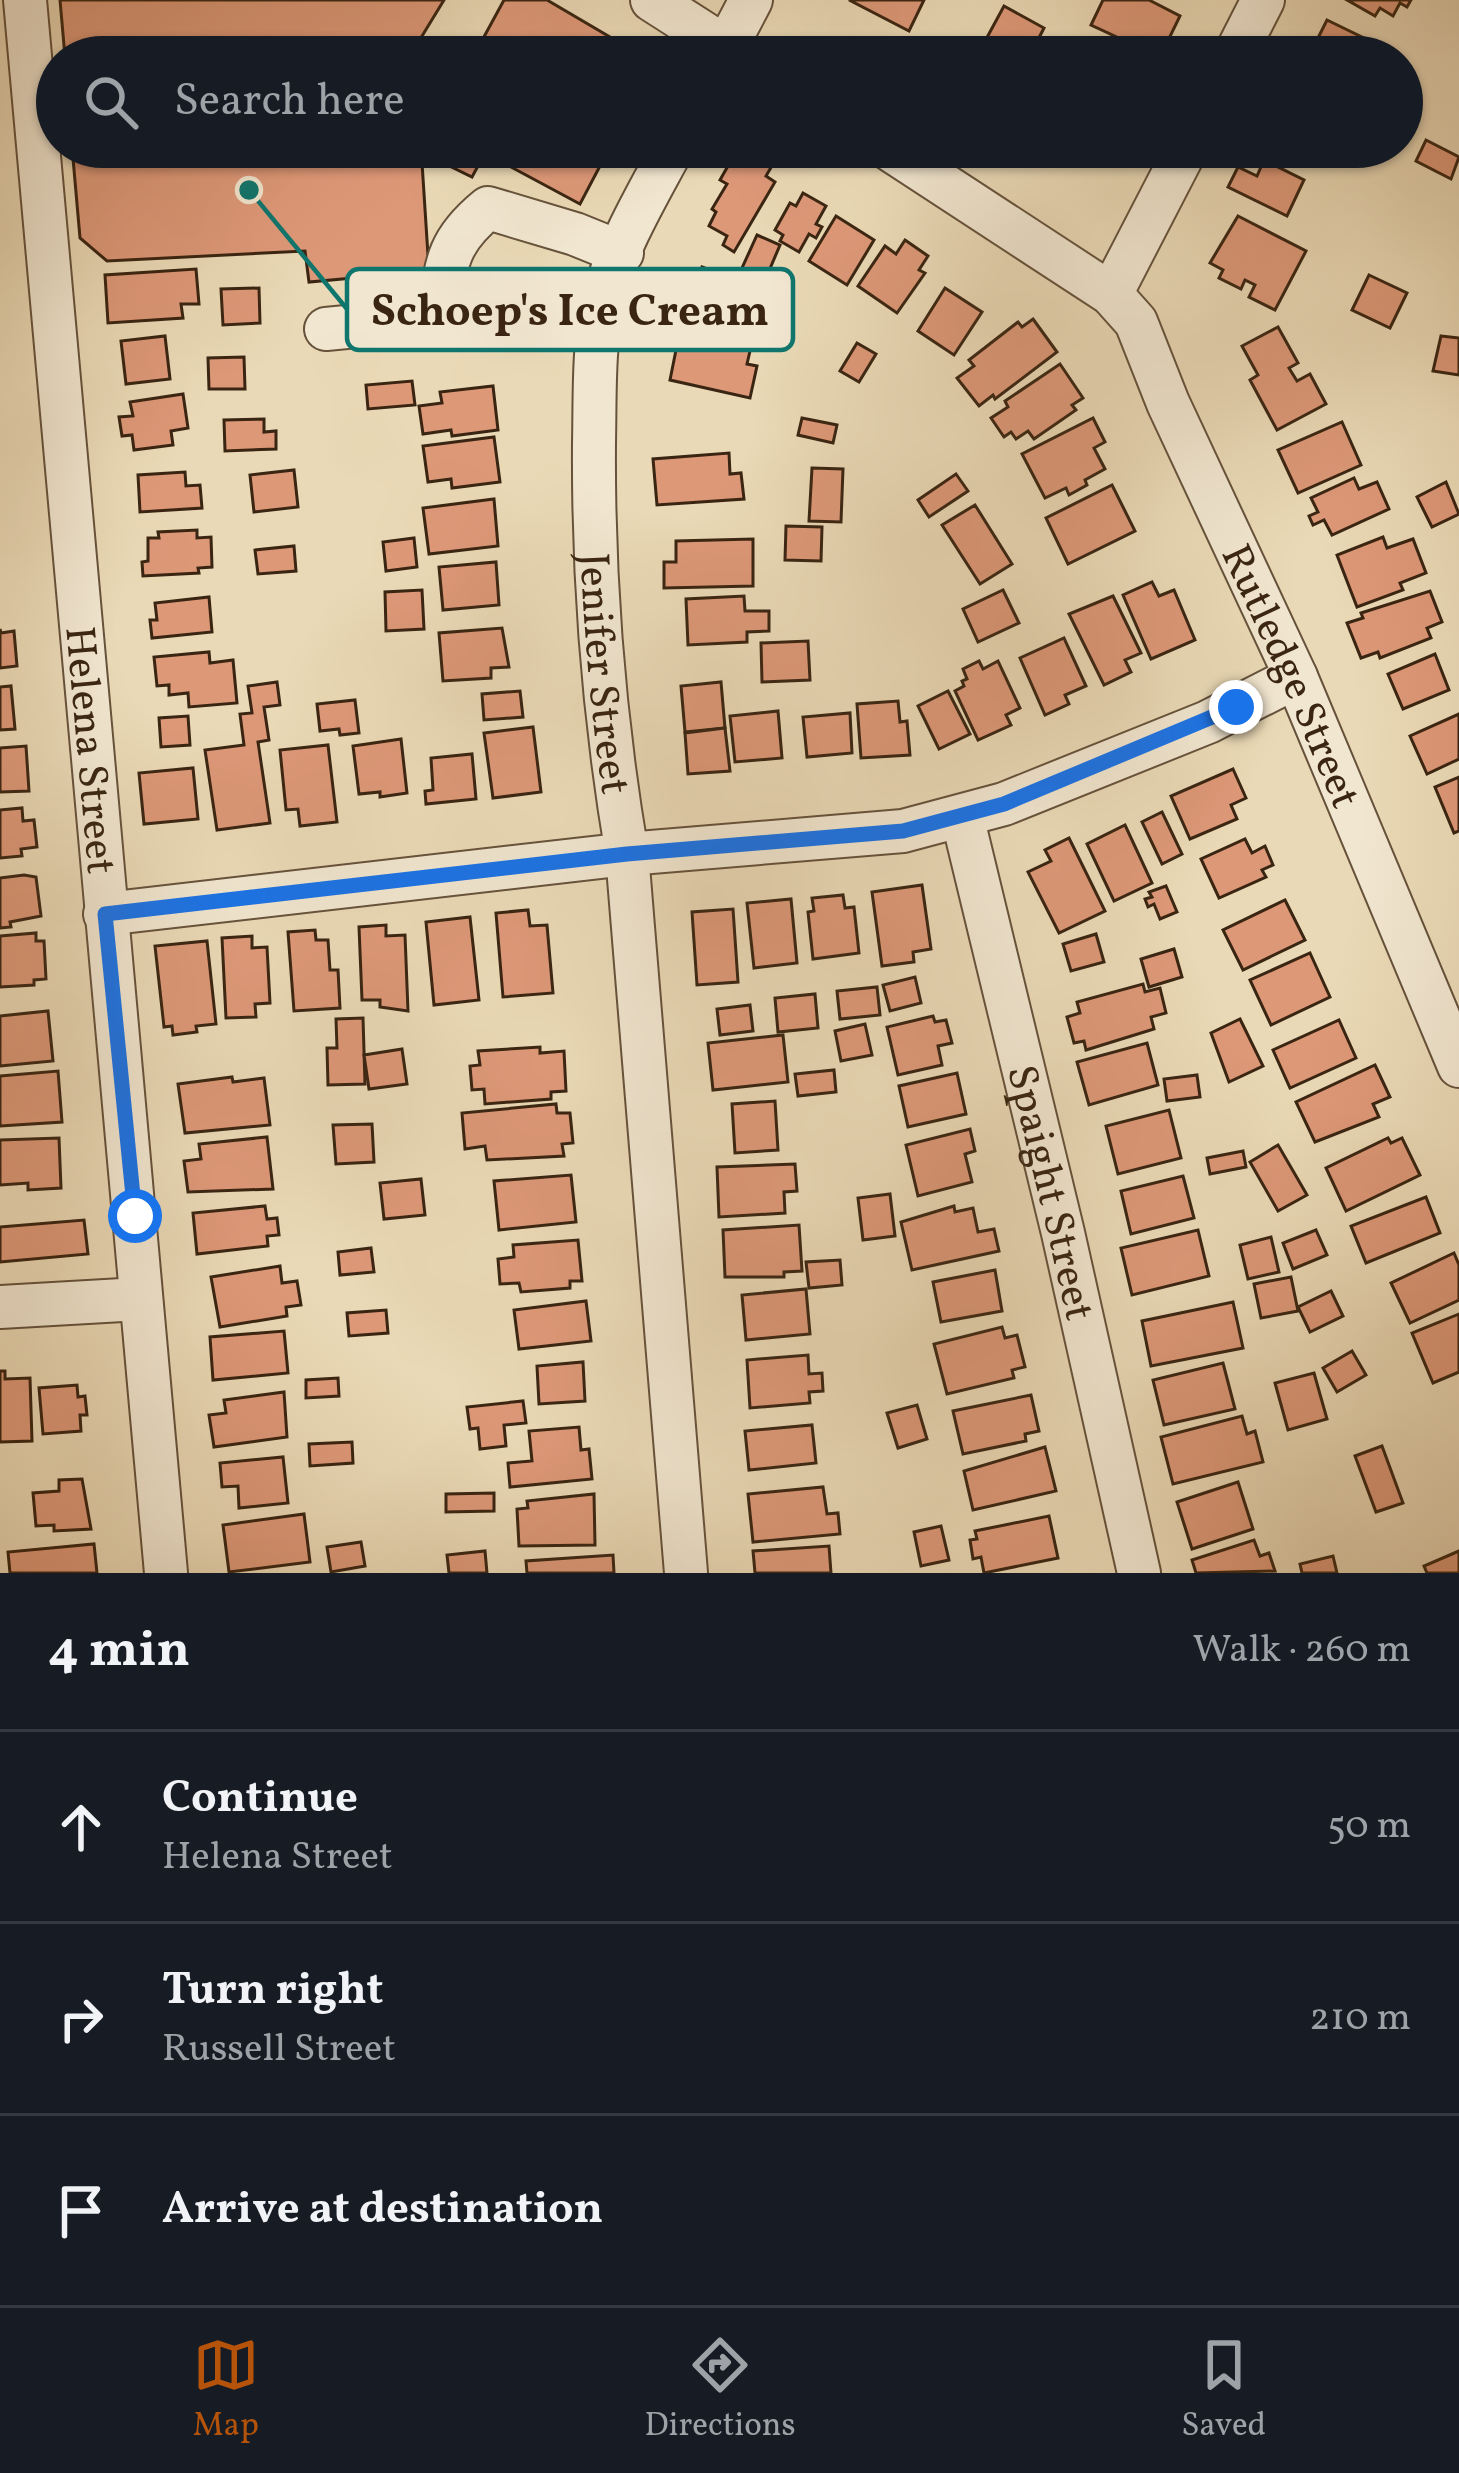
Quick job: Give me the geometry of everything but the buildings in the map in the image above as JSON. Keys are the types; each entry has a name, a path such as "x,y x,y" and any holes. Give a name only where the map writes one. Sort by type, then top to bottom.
{"street":[{"name":"Helena Street","path":"25,0 36,126"},
{"path":"652,0 703,36"},
{"path":"736,36 751,0"},
{"path":"1245,36 1263,0"},
{"name":"Helena Street","path":"40,168 166,1573"},
{"name":"Jenifer Street","path":"662,168 604,295 595,372 593,524 610,755 627,854 686,1573"},
{"path":"918,168 1111,294 1176,168"},
{"path":"439,318 447,256 465,227 488,208 574,233 622,253"},
{"name":"Rutledge Street","path":"1111,294 1136,322 1168,403 1296,676 1459,1066"},
{"path":"326,329 530,315 600,334"},
{"path":"105,914 627,854 903,831 1004,804 1208,722 1296,676"},
{"name":"Spaight Street","path":"962,816 1063,1233 1138,1573"},
{"path":"0,1307 140,1299"}],"place":[{"name":"Schoep's Ice Cream","path":"249,190"}],"route":[{"path":"135,1216 105,914 627,854 903,831 1004,804 1236,707"}]}
